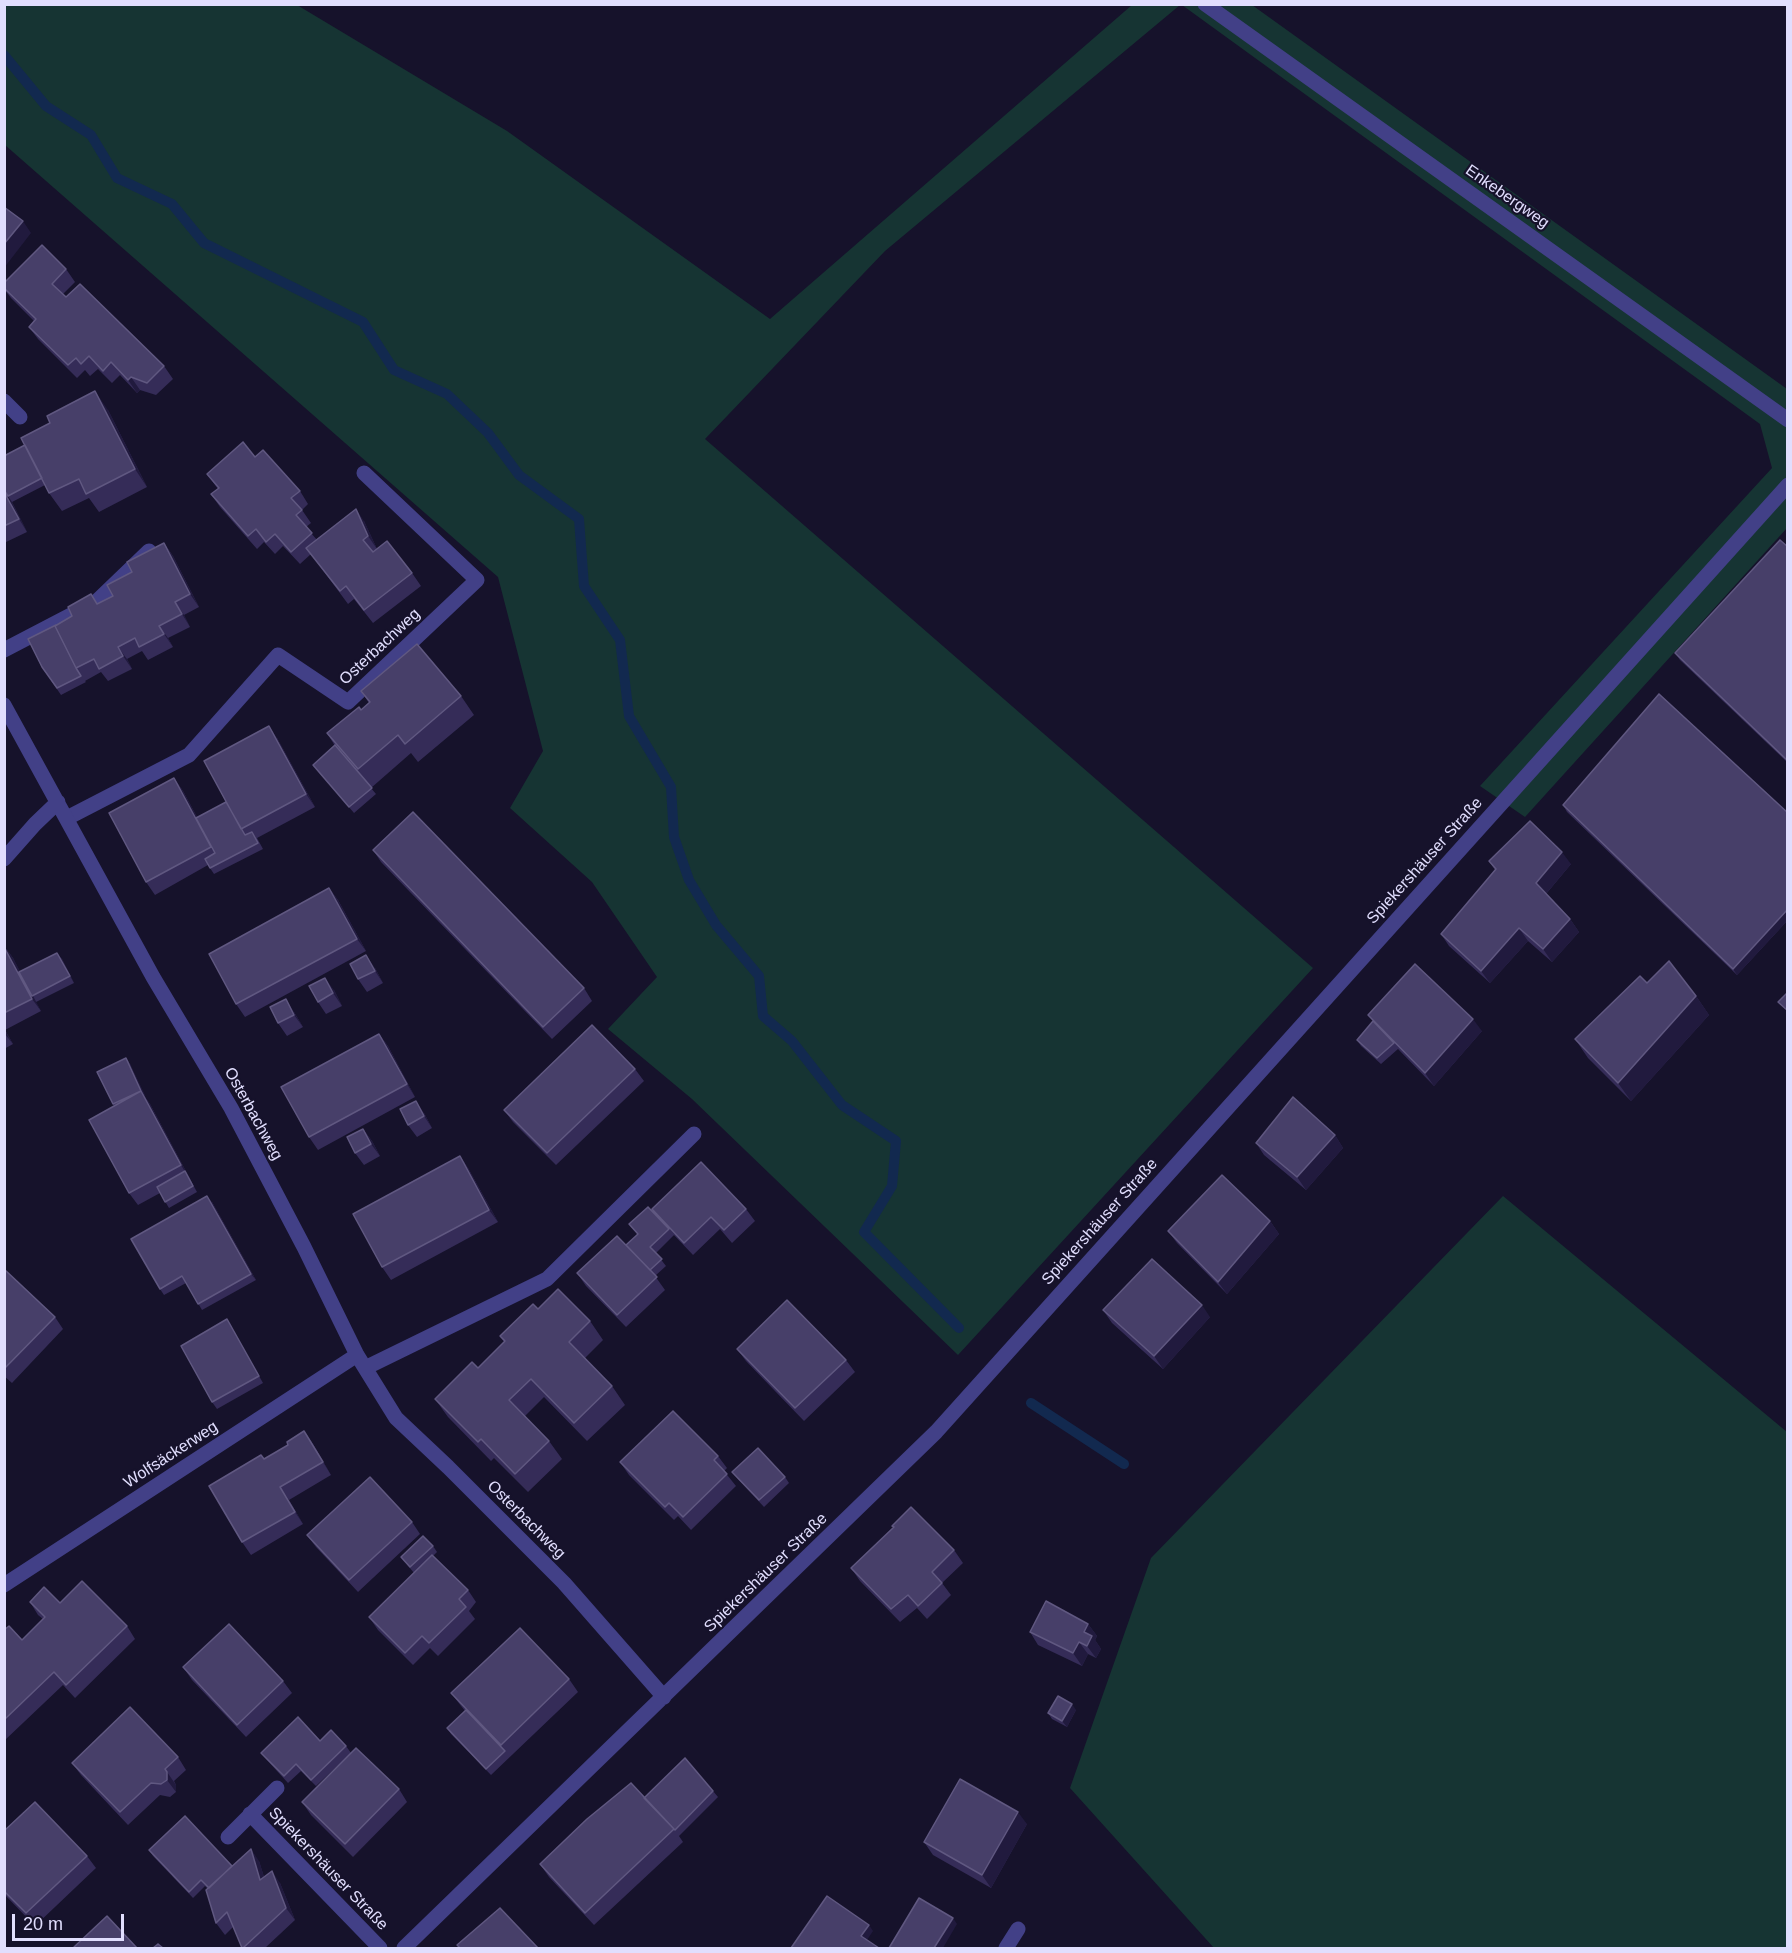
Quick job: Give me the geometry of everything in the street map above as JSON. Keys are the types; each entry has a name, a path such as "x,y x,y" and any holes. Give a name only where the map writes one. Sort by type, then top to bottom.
{"street":[{"name":"Enkebergweg","path":"1205,4 1788,420"},
{"path":"4,401 20,417"},
{"name":"Osterbachweg","path":"67,818 189,755 278,655 348,702 477,580 364,473"},
{"name":"Spiekershäuser Straße","path":"404,1948 936,1432 1788,485"},
{"path":"4,650 96,602 148,551"},
{"name":"Osterbachweg","path":"4,705 153,977 231,1108 361,1362 396,1418 564,1583 664,1697"},
{"path":"4,859 58,802"},
{"path":"361,1362 547,1279 694,1134"},
{"name":"Wolfsäckerweg","path":"4,1586 361,1362"},
{"name":"Spiekershäuser Straße","path":"228,1838 277,1788"},
{"name":"Spiekershäuser Straße","path":"250,1814 380,1948"},
{"path":"1006,1948 1018,1929"}],"green space":[{"path":"4,5 297,5 507,131 770,319 1132,5 1180,5 885,251 705,439 1313,968 958,1355 692,1099 608,1029 657,977 592,882 510,808 543,751 498,577 5,145"},
{"path":"1182,5 1252,5 1787,389 1787,528 1525,817 1480,786 1772,468 1760,424"},
{"path":"1503,1196 1787,1432 1787,1948 1214,1948 1070,1788 1151,1558"}],"building":[{"path":"4,207 23,221 4,244"},
{"path":"42,245 66,269 52,284 66,297 80,284 164,366 147,383 131,377 128,380 111,362 103,371 89,356 81,364 76,358 68,365 29,327 36,319 4,288 4,283"},
{"path":"95,391 135,469 86,494 79,479 49,493 21,438 50,423 47,416"},
{"path":"243,442 255,457 263,450 300,491 291,498 302,510 296,515 312,533 291,552 275,534 266,542 256,529 248,536 211,494 219,488 207,474"},
{"path":"25,445 42,478 8,496 4,490 4,456"},
{"path":"4,492 19,519 4,526"},
{"path":"356,509 368,536 363,540 373,552 387,541 412,573 364,610 346,586 340,591 306,548"},
{"path":"1780,540 1788,547 1788,761 1675,653"},
{"path":"164,543 190,594 175,602 182,614 159,626 164,634 139,647 135,638 118,647 123,656 99,669 94,659 76,668 55,626 72,616 68,607 91,594 97,604 113,596 107,585 132,572 127,562"},
{"path":"56,625 81,676 57,688 42,667 28,639"},
{"path":"417,644 461,696 405,744 398,735 358,769 327,733 359,707 361,710 370,702 361,691"},
{"path":"1659,694 1788,813 1788,909 1733,969 1563,805"},
{"path":"269,726 306,794 241,829 204,761"},
{"path":"335,745 372,788 349,807 313,765"},
{"path":"174,778 211,847 146,882 109,813"},
{"path":"226,802 245,835 252,832 258,843 210,868 205,859 215,853 196,818"},
{"path":"413,812 584,988 543,1027 373,850"},
{"path":"1530,821 1562,852 1536,883 1570,919 1543,949 1519,928 1481,971 1441,934 1496,869 1489,861"},
{"path":"329,888 357,939 236,1004 209,954"},
{"path":"4,947 32,999 4,1013"},
{"path":"57,953 70,976 32,996 19,972"},
{"path":"366,955 375,971 358,979 350,964"},
{"path":"1669,961 1696,996 1618,1083 1575,1039 1640,976 1647,983"},
{"path":"1415,964 1473,1019 1425,1073 1368,1015"},
{"path":"325,978 333,993 318,1002 309,986"},
{"path":"1788,992 1788,1011 1778,1002"},
{"path":"286,999 294,1015 278,1023 270,1007"},
{"path":"1373,1021 1394,1043 1377,1058 1357,1040"},
{"path":"592,1025 635,1069 547,1153 504,1110"},
{"path":"379,1034 407,1084 309,1137 281,1087"},
{"path":"126,1058 141,1091 113,1104 97,1072"},
{"path":"141,1091 181,1165 129,1193 89,1120"},
{"path":"1293,1097 1335,1135 1297,1177 1256,1143"},
{"path":"416,1101 424,1116 408,1125 400,1109"},
{"path":"363,1129 371,1144 355,1153 347,1137"},
{"path":"460,1156 489,1210 382,1267 353,1214"},
{"path":"701,1162 746,1209 724,1230 711,1217 684,1243 652,1209"},
{"path":"185,1171 193,1186 165,1202 157,1187"},
{"path":"1222,1175 1270,1221 1218,1282 1168,1231"},
{"path":"207,1196 251,1274 198,1304 182,1276 160,1289 131,1239"},
{"path":"648,1207 669,1229 650,1247 662,1259 650,1270 626,1245 638,1234 629,1224"},
{"path":"617,1236 657,1277 617,1315 577,1273"},
{"path":"1152,1259 1202,1305 1154,1356 1103,1310"},
{"path":"4,1269 55,1317 4,1369"},
{"path":"558,1289 590,1321 569,1342 612,1386 574,1423 531,1379 509,1400 549,1441 515,1474 481,1439 478,1442 435,1399 472,1362 478,1368 505,1341 500,1336 533,1304 538,1309"},
{"path":"787,1300 846,1360 795,1408 737,1349"},
{"path":"227,1319 259,1376 212,1402 181,1346"},
{"path":"673,1411 718,1456 714,1460 727,1474 683,1517 669,1503 665,1507 620,1462"},
{"path":"304,1431 323,1462 280,1487 295,1512 242,1542 209,1486 261,1455 264,1459 288,1445 287,1442"},
{"path":"758,1448 785,1477 759,1500 732,1472"},
{"path":"370,1477 412,1522 349,1580 307,1535"},
{"path":"911,1507 954,1550 932,1572 942,1583 918,1606 908,1595 891,1609 851,1568 894,1527 892,1526"},
{"path":"423,1536 433,1546 410,1567 401,1557"},
{"path":"432,1555 468,1590 459,1599 466,1607 429,1643 422,1636 405,1653 369,1617"},
{"path":"82,1581 127,1626 66,1685 54,1672 4,1720 4,1630 9,1626 22,1640 45,1617 30,1602 44,1587 60,1603"},
{"path":"1046,1601 1088,1624 1084,1632 1092,1636 1087,1646 1079,1642 1073,1653 1030,1632"},
{"path":"229,1624 283,1681 237,1725 183,1667"},
{"path":"520,1628 569,1679 501,1745 451,1693"},
{"path":"1058,1696 1072,1704 1062,1721 1048,1713"},
{"path":"130,1707 178,1757 165,1769 167,1780 161,1784 151,1783 120,1812 72,1763"},
{"path":"466,1710 505,1751 486,1769 447,1728"},
{"path":"298,1717 320,1741 331,1730 346,1746 311,1780 296,1764 284,1776 261,1753"},
{"path":"356,1748 399,1789 345,1844 302,1802"},
{"path":"685,1758 713,1791 675,1830 644,1798"},
{"path":"960,1779 1018,1812 982,1875 924,1842"},
{"path":"631,1783 674,1829 585,1913 540,1864 587,1819"},
{"path":"35,1802 87,1856 26,1913 4,1891 4,1831"},
{"path":"185,1816 232,1866 209,1888 201,1880 189,1892 149,1850"},
{"path":"251,1849 260,1880 272,1871 286,1908 242,1948 227,1912 216,1923 206,1890"},
{"path":"827,1896 869,1925 861,1936 879,1948 791,1948"},
{"path":"919,1898 953,1918 934,1948 889,1948"},
{"path":"500,1908 538,1948 460,1948 457,1945"},
{"path":"107,1916 137,1948 74,1947"}],"waterway":[{"path":"4,55 46,106 91,135 117,178 172,204 204,243 363,322 394,370 447,394 488,433 519,475 579,519 584,586 620,640 629,716 671,787 674,837 689,880 716,925 759,976 763,1016 792,1041 842,1105 896,1141 892,1186 864,1232 959,1328"},
{"path":"1031,1403 1124,1464"}]}
